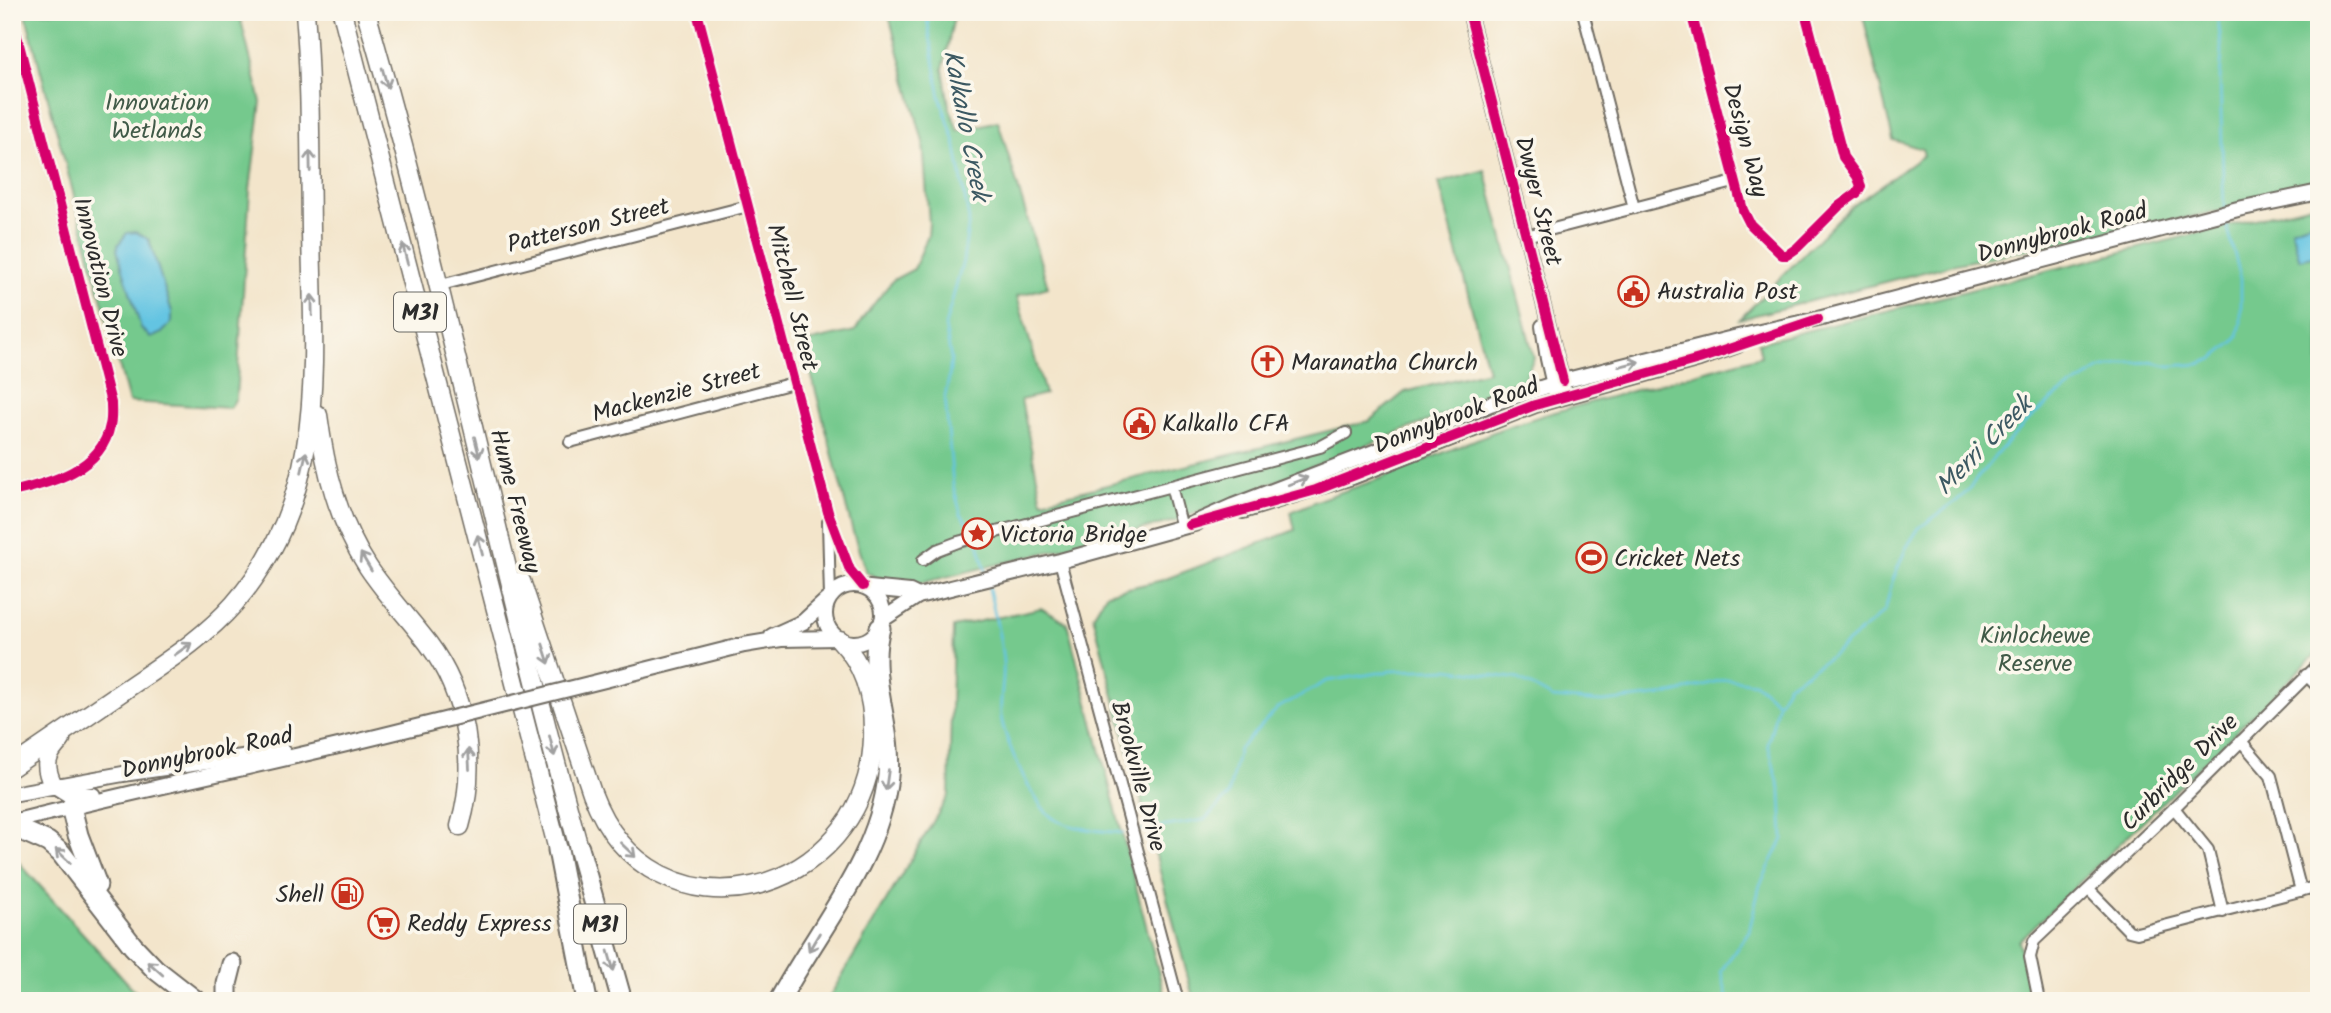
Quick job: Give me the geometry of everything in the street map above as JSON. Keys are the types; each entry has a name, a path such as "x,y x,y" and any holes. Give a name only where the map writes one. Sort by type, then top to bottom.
{"highway":[{"path":"12,766 208,630 244,591 261,566 281,530 299,484 309,436 313,374 309,70 305,12"},
{"name":"Hume Freeway","path":"342,12 558,850 587,1001"},
{"name":"Hume Freeway","path":"366,12 391,99 579,848 622,1001"},
{"path":"313,374 325,461 345,523 368,566 429,645 454,691 470,760 467,797 460,827"},
{"path":"483,474 597,806 617,839 641,862 662,876 706,890 750,888 776,879 800,866 832,842 844,826 866,784 872,756 873,722 862,670 850,651 838,639"},
{"path":"779,1001 859,866 878,822 888,778 889,760 878,692 876,642 881,624"},
{"path":"53,785 46,766 50,752 63,738 127,688"},
{"path":"70,801 86,859 120,929"},
{"path":"12,824 48,842 61,853 155,969 195,1001"},
{"path":"227,1001 227,985 232,964"}],"main road":[{"name":"Donnybrook Road","path":"1186,526 1490,404 1558,382 1818,319 2238,209 2319,192"},
{"name":"Donnybrook Road","path":"881,624 918,596 1060,561 1316,490 1504,416 1699,359 1818,319"},
{"path":"848,585 866,587 881,601 881,624 867,640 849,643 838,639 831,632 824,617 829,598 835,591 848,585"},
{"name":"Donnybrook Road","path":"866,587 910,592 918,596"},
{"name":"Donnybrook Road","path":"744,645 795,626 829,598"},
{"name":"Donnybrook Road","path":"12,824 70,801 307,754 744,645 781,639 838,639"},
{"name":"Donnybrook Road","path":"12,794 53,785 412,728"},
{"path":"70,801 71,787 76,782"},
{"path":"53,785 70,801"}],"street":[{"name":"Mitchell Street","path":"697,12 828,512 850,570 866,587"},
{"name":"Dwyer Street","path":"1469,12 1541,294 1544,346 1558,382 1557,399"},
{"path":"1583,12 1634,208"},
{"name":"Design Way","path":"1691,12 1734,182 1750,224 1782,255 1792,252 1861,186 1843,157 1805,12"},
{"name":"Innovation Drive","path":"12,17 111,403 110,425 104,443 90,460 70,475 12,492"},
{"name":"Design Way","path":"1526,236 1734,182"},
{"name":"Patterson Street","path":"437,286 748,206"},
{"name":"Mackenzie Street","path":"570,442 793,383"},
{"name":"Donnybrook Road","path":"923,560 946,546 1320,447 1346,433"},
{"path":"1171,486 1186,526"},
{"name":"Mitchell Street","path":"828,512 829,598"},
{"name":"Brookville Drive","path":"1060,561 1178,1001"},
{"name":"Curbridge Drive","path":"2039,1001 2030,957 2034,941 2174,808 2319,664"},
{"path":"2306,675 2319,688"},
{"path":"2241,741 2271,776 2301,891"},
{"path":"2174,808 2208,850 2223,912"},
{"path":"2089,890 2129,931 2137,933 2319,886"}],"green space":[{"name":"Innovation Wetlands","path":"25,12 239,12 261,102 250,189 236,398 230,408 129,402"},
{"path":"888,12 955,12 943,69 949,105 958,131 998,121 1048,287 1017,296 1045,394 1021,400 1042,501 1369,421 1405,392 1488,371 1439,183 1485,170 1534,358 1522,384 1175,521 917,584 883,581 866,572 803,343 855,331 893,280 914,269 928,236 923,142"},
{"path":"1862,12 2319,12 2319,182 2225,210 1951,265 1740,319 1848,209 1924,155 1922,149 1893,140"},
{"name":"Kinlochewe Reserve","path":"2319,203 2319,651 2019,941 2031,1001 1194,1001 1093,616 1107,593 1163,580 1295,530 1291,512 1501,429 1761,356 1758,343"},
{"path":"1041,608 1067,623 1166,1001 827,1001 949,795 953,627"},
{"path":"12,855 144,1001 12,1001"}],"water":[{"path":"2319,219 2319,254 2301,259 2291,229"},
{"path":"136,232 149,240 172,312 172,322 162,333 151,338 141,328 117,250 127,233"}],"waterway":[{"name":"Kalkallo Creek","path":"926,12 940,97 955,142 969,220 963,261 945,326 951,359 945,396 953,485 961,514 975,532"},
{"name":"Merri Creek","path":"2217,12 2222,51 2220,80 2224,208"},
{"name":"Merri Creek","path":"1728,1001 1721,971 1749,931 1760,885 1783,839 1781,793 1768,744 1778,703 1788,685 1833,655 1885,611 1892,582 1906,548 1919,528 1962,497 2026,422 2059,394 2101,369 2128,363 2152,362 2170,366 2199,364 2213,359 2234,342 2241,323 2241,279 2225,218"},
{"name":"Kalkallo Creek","path":"978,542 986,573"},
{"name":"Kalkallo Creek","path":"988,583 1003,662 1003,727 1030,789 1056,820 1081,828 1124,833"},
{"name":"Kalkallo Creek","path":"1141,830 1204,820 1228,796 1239,749 1278,708 1327,681 1391,671 1448,669 1519,679 1553,698 1602,702 1666,695 1726,679 1755,683 1777,702"}],"cycle path":[{"path":"697,12 828,512 850,570 863,586"},
{"path":"1469,12 1563,381"},
{"path":"1691,12 1743,210 1750,224 1782,255 1787,255 1797,248 1839,206 1857,193 1861,186 1843,157 1805,12"},
{"path":"12,17 111,403 110,425 105,440 97,453 85,464 58,479 12,492"},
{"path":"1190,525 1316,490 1535,405 1699,359 1818,319"}],"place":[{"name":"Australia Post","path":"1634,291"},
{"name":"Maranatha Church","path":"1268,362"},
{"name":"Kalkallo CFA","path":"1139,423"},
{"name":"Victoria Bridge","path":"977,534"},
{"name":"Cricket Nets","path":"1591,558"},
{"name":"Shell","path":"347,894"},
{"name":"Reddy Express","path":"384,923"}]}
